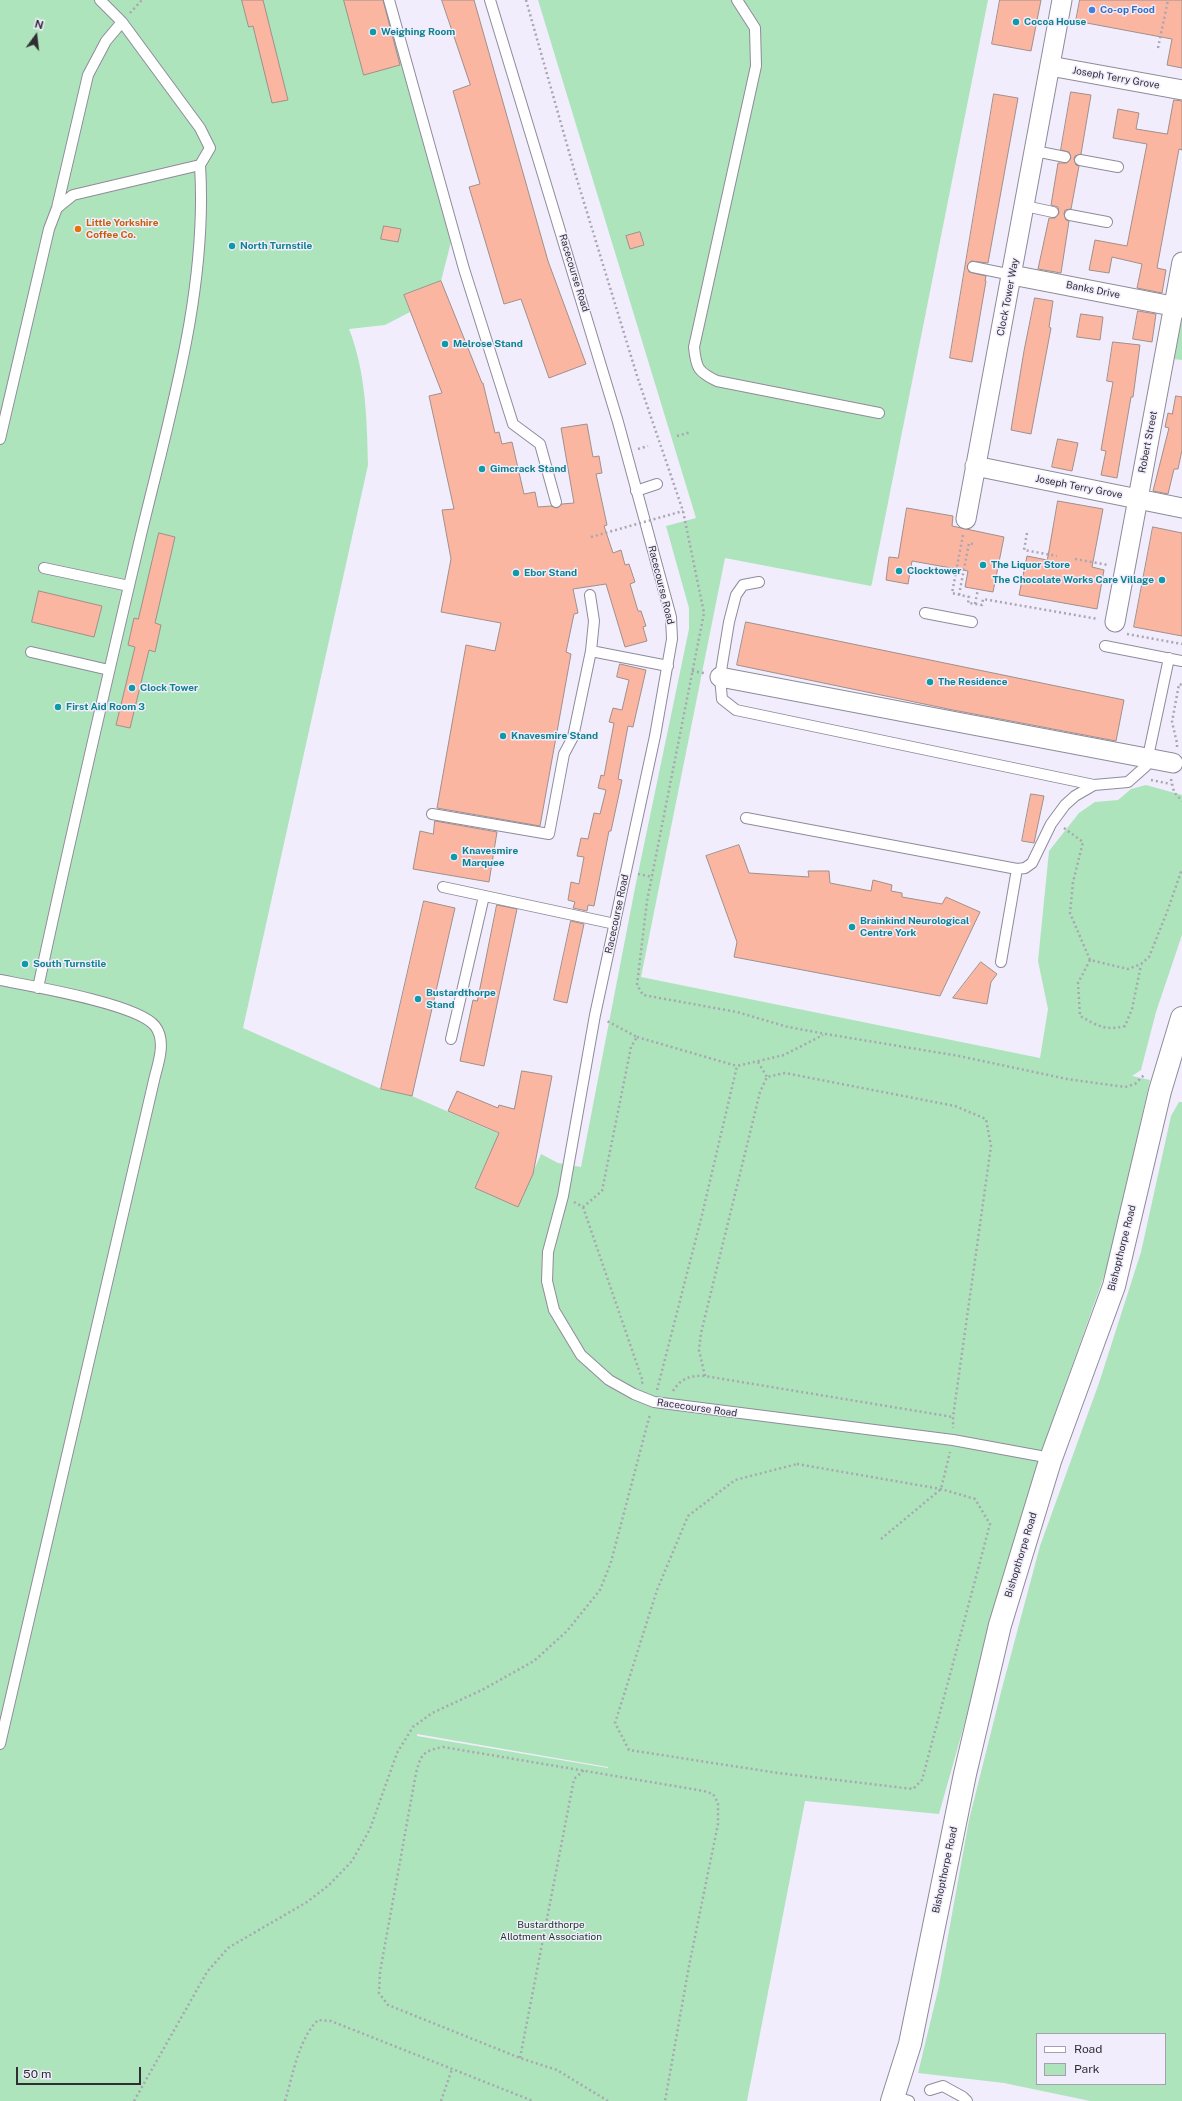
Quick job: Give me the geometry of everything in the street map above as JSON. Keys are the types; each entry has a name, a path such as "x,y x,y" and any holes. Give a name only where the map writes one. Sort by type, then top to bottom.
{"street":[{"name":"Clock Tower Way","path":"966,519 1062,0"},
{"name":"Joseph Terry Grove","path":"1050,66 1182,90"},
{"name":"Robert Street","path":"1115,622 1124,568 1178,307 1182,262"},
{"name":"Banks Drive","path":"1012,275 1178,307"},
{"name":"Joseph Terry Grove","path":"976,466 1182,508"},
{"path":"711,675 1173,763"},
{"name":"Bishopthorpe Road","path":"898,2099 965,1774 1000,1625 1050,1461 1114,1286 1168,1061 1182,1018"}],"lane":[{"path":"38,988 109,670 187,336 200,247 200,165 210,148 200,128 122,22 100,0"},
{"path":"389,0 464,269 513,424 540,444 556,502"},
{"name":"Racecourse Road","path":"490,0 578,287 671,618 672,639 655,736 595,1014 563,1196 548,1252 547,1281 554,1310 581,1355 609,1380 634,1394 654,1402 953,1440 1040,1456 1050,1461"},
{"path":"737,0 755,28 756,66 694,347 696,365 703,374 717,381 879,413"},
{"path":"0,439 49,229 56,208 88,75 106,41 122,22"},
{"path":"1035,151 1065,157"},
{"path":"1080,160 1118,167"},
{"path":"56,208 73,195 200,165"},
{"path":"1025,206 1053,212"},
{"path":"1070,215 1106,222"},
{"path":"974,267 1012,275"},
{"path":"636,491 657,484"},
{"path":"44,568 129,586"},
{"path":"758,582 743,585 736,595 711,675 722,699 736,710 1094,785 1128,782 1146,766 1169,658"},
{"path":"432,814 549,834 564,754 573,737 591,651 594,621 590,595"},
{"path":"925,613 972,622"},
{"path":"1105,646 1182,660"},
{"path":"591,651 668,666"},
{"path":"31,652 109,670"},
{"path":"746,818 1017,869 1025,868 1032,863 1054,820 1065,805 1094,785"},
{"path":"1001,962 1017,869"},
{"path":"444,887 615,924"},
{"path":"451,1039 484,896"},
{"path":"0,980 120,1007 140,1014 155,1026 161,1041 159,1062 0,1744"},
{"path":"930,2090 943,2086 963,2097 967,2101"}],"path":[{"path":"526,0 575,174 634,364 683,511 704,613 647,901 638,985 643,995 737,1012 788,1027 930,1050 1014,1066 1068,1079 1120,1087 1135,1084 1151,1068 1168,1061"},
{"path":"1158,48 1168,0"},
{"path":"677,436 691,432"},
{"path":"591,537 683,511"},
{"path":"966,519 952,593 969,597 968,603 982,605 983,599 1115,622 1122,624 1120,633 1182,644"},
{"path":"1027,533 1024,550 1057,556"},
{"path":"959,595 969,543 973,544"},
{"path":"1075,559 1124,568"},
{"path":"975,604 978,590"},
{"path":"692,671 711,675"},
{"path":"1182,684 1179,684 1172,722 1177,743 1170,775 1174,792 1182,801"},
{"path":"1135,776 1172,784"},
{"path":"1054,820 1083,842 1073,882 1070,913 1090,960 1078,984 1080,1016 1096,1026 1111,1029 1125,1026 1132,1009 1141,964"},
{"path":"1090,960 1128,969 1141,964 1149,957 1182,869"},
{"path":"595,1014 637,1037 737,1066 790,1053 818,1036 826,1034"},
{"path":"583,1207 602,1191 631,1047 637,1037"},
{"path":"705,1376 699,1350 701,1333 760,1092 766,1077 758,1062"},
{"path":"134,2101 207,1972 228,1948 307,1902 329,1885 352,1861 370,1830 397,1753 413,1727 432,1713 482,1690 534,1661 567,1632 600,1590 611,1562 654,1402 702,1215 737,1066"},
{"path":"766,1077 784,1073 955,1106 986,1119 991,1146 953,1417 953,1440 941,1489 881,1539"},
{"path":"563,1196 583,1207 643,1382 634,1394"},
{"path":"670,1404 670,1396 678,1383 692,1375 953,1417"},
{"path":"797,1464 941,1489 975,1499 990,1524 922,1780 913,1789 778,1773 629,1750 615,1723 657,1590 688,1516 735,1480 797,1464"},
{"path":"608,2101 557,2070 520,2058 388,2006 379,1993 380,1972 416,1773 421,1758 429,1750 442,1747 704,1790 713,1794 718,1803 718,1824 689,1966 665,2101"},
{"path":"520,2058 574,1778 584,1770"},
{"path":"285,2101 302,2046 311,2028 318,2020 331,2021 534,2101"},
{"path":"441,2101 452,2069"}],"green space":[{"name":"Bustardthorpe Allotment Association","path":"0,0 385,0 452,238 441,281 404,295 410,312 385,325 349,329 355,345 362,379 366,414 368,465 243,1028 381,1089 412,1096 513,1140 490,1153 475,1188 518,1207 541,1154 558,1163 581,1167 636,883 689,629 689,608 666,526 696,518 538,0 988,0 871,586 725,558 641,977 1040,1058 1048,1009 1038,961 1049,851 1079,813 1095,802 1118,800 1131,789 1146,785 1182,795 1182,935 1156,1012 1141,1070 1132,1076 1150,1080 1110,1259 1040,1456 939,1814 805,1801 747,2101 0,2101","holes":["417,1734 608,1767 417,1736"]},
{"path":"1182,312 1182,360 1173,359"},
{"path":"1179,1102 1182,1102 1182,2101 1090,2101 1004,2083 918,2073 939,1986 969,1820 1040,1546 1099,1383 1141,1252 1171,1116"}],"building":[{"path":"242,0 263,0 288,100 272,103 253,26 249,27"},
{"name":"Weighing Room","path":"344,0 383,0 400,65 364,75"},
{"path":"442,0 474,0 548,261 586,364 549,378 521,299 504,304 469,187 480,184 453,91 470,85"},
{"name":"Cocoa House","path":"1000,0 1041,0 1031,51 992,44"},
{"path":"1080,0 1182,0 1182,68 1167,65 1172,39 1076,21"},
{"path":"1071,92 1091,95 1081,154 1075,156 1074,159 1076,165 1079,166 1071,209 1065,210 1064,214 1066,220 1069,221 1061,273 1038,269 1049,218 1055,218 1059,213 1058,207 1051,205 1058,163 1067,163 1071,158 1069,152 1061,150"},
{"path":"994,94 1018,98 988,263 971,261 967,266 969,272 986,276 972,362 950,358"},
{"path":"1174,100 1182,101 1182,150 1179,149 1157,268 1166,270 1162,293 1137,288 1142,264 1112,257 1109,273 1089,270 1095,240 1127,246 1147,144 1113,138 1118,109 1139,113 1136,129 1167,134"},
{"path":"384,226 401,229 398,242 381,239"},
{"path":"640,232 644,245 630,249 626,236"},
{"path":"441,281 483,383 495,433 499,432 502,444 512,442 524,494 535,492 538,507 551,506 557,508 562,504 574,503 561,428 587,424 593,457 599,456 602,473 596,474 607,525 604,526 613,553 621,550 625,565 629,564 635,582 630,584 638,611 641,611 646,626 643,627 647,641 625,647 606,584 573,589 578,613 574,614 566,652 571,654 540,826 437,808 466,645 495,651 501,623 441,612 451,559 442,510 454,509 429,396 442,393 404,295"},
{"path":"1035,298 1053,301 1049,327 1051,328 1031,434 1011,430 1024,351"},
{"path":"1138,311 1156,314 1152,342 1133,339"},
{"path":"1081,314 1103,317 1100,340 1077,337"},
{"path":"1113,342 1140,345 1133,397 1131,397 1117,478 1101,475 1106,451 1101,450 1113,382 1107,381"},
{"path":"1176,396 1182,397 1182,450 1178,469 1174,469 1168,494 1153,491 1169,428 1165,427 1168,413 1172,414"},
{"path":"1058,439 1078,443 1072,471 1052,467"},
{"path":"1058,501 1103,509 1092,567 1104,570 1097,609 1019,595 1027,556 1047,560"},
{"path":"907,508 953,516 952,526 1004,537 993,592 965,587 968,571 912,561 908,584 886,580 889,557 898,558"},
{"name":"The Chocolate Works Care Village","path":"1153,527 1182,533 1182,636 1134,627"},
{"path":"159,533 175,537 155,623 161,625 155,652 149,650 130,728 116,725 135,647 128,645 134,618 138,619"},
{"path":"39,591 102,606 94,637 32,622"},
{"name":"The Residence","path":"746,622 1124,700 1116,741 953,710 737,665"},
{"path":"620,664 646,670 633,727 628,726 618,779 622,780 611,831 609,831 594,906 588,905 587,911 573,908 575,902 568,900 571,882 579,884 584,857 577,856 581,838 588,839 594,813 600,814 606,790 598,788 601,775 604,776 614,723 609,722 613,708 622,710 629,680 617,677"},
{"path":"1031,794 1044,796 1034,843 1022,841"},
{"name":"Knavesmire Marquee","path":"435,821 497,832 489,882 413,869 420,831 433,834"},
{"name":"Brainkind Neurological Centre York","path":"739,845 749,873 809,877 808,871 829,871 830,883 871,891 873,880 892,885 891,891 902,893 902,897 942,904 946,897 980,912 940,996 734,957 737,942 706,856"},
{"name":"Bustardthorpe Stand","path":"424,901 455,908 412,1096 381,1089"},
{"path":"497,905 517,909 484,1066 460,1061 473,1000 477,1001"},
{"path":"571,921 584,924 567,1003 554,1000"},
{"path":"981,962 997,974 991,982 987,1004 953,998"},
{"path":"522,1071 552,1076 533,1174 518,1207 475,1188 499,1133 448,1111 457,1091 498,1108 499,1105 514,1109"}],"place":[{"name":"Co-op Food","path":"1092,10"},
{"name":"Cocoa House","path":"1016,22"},
{"name":"Weighing Room","path":"373,32"},
{"name":"Little Yorkshire Coffee Co.","path":"78,229"},
{"name":"North Turnstile","path":"232,246"},
{"name":"Melrose Stand","path":"445,344"},
{"name":"Gimcrack Stand","path":"482,469"},
{"name":"The Liquor Store","path":"983,565"},
{"name":"Clocktower","path":"899,571"},
{"name":"Ebor Stand","path":"516,573"},
{"name":"The Chocolate Works Care Village","path":"1162,580"},
{"name":"The Residence","path":"930,682"},
{"name":"Clock Tower","path":"132,688"},
{"name":"First Aid Room 3","path":"58,707"},
{"name":"Knavesmire Stand","path":"503,736"},
{"name":"Knavesmire Marquee","path":"454,857"},
{"name":"Brainkind Neurological Centre York","path":"852,927"},
{"name":"South Turnstile","path":"25,964"},
{"name":"Bustardthorpe Stand","path":"418,999"}]}
